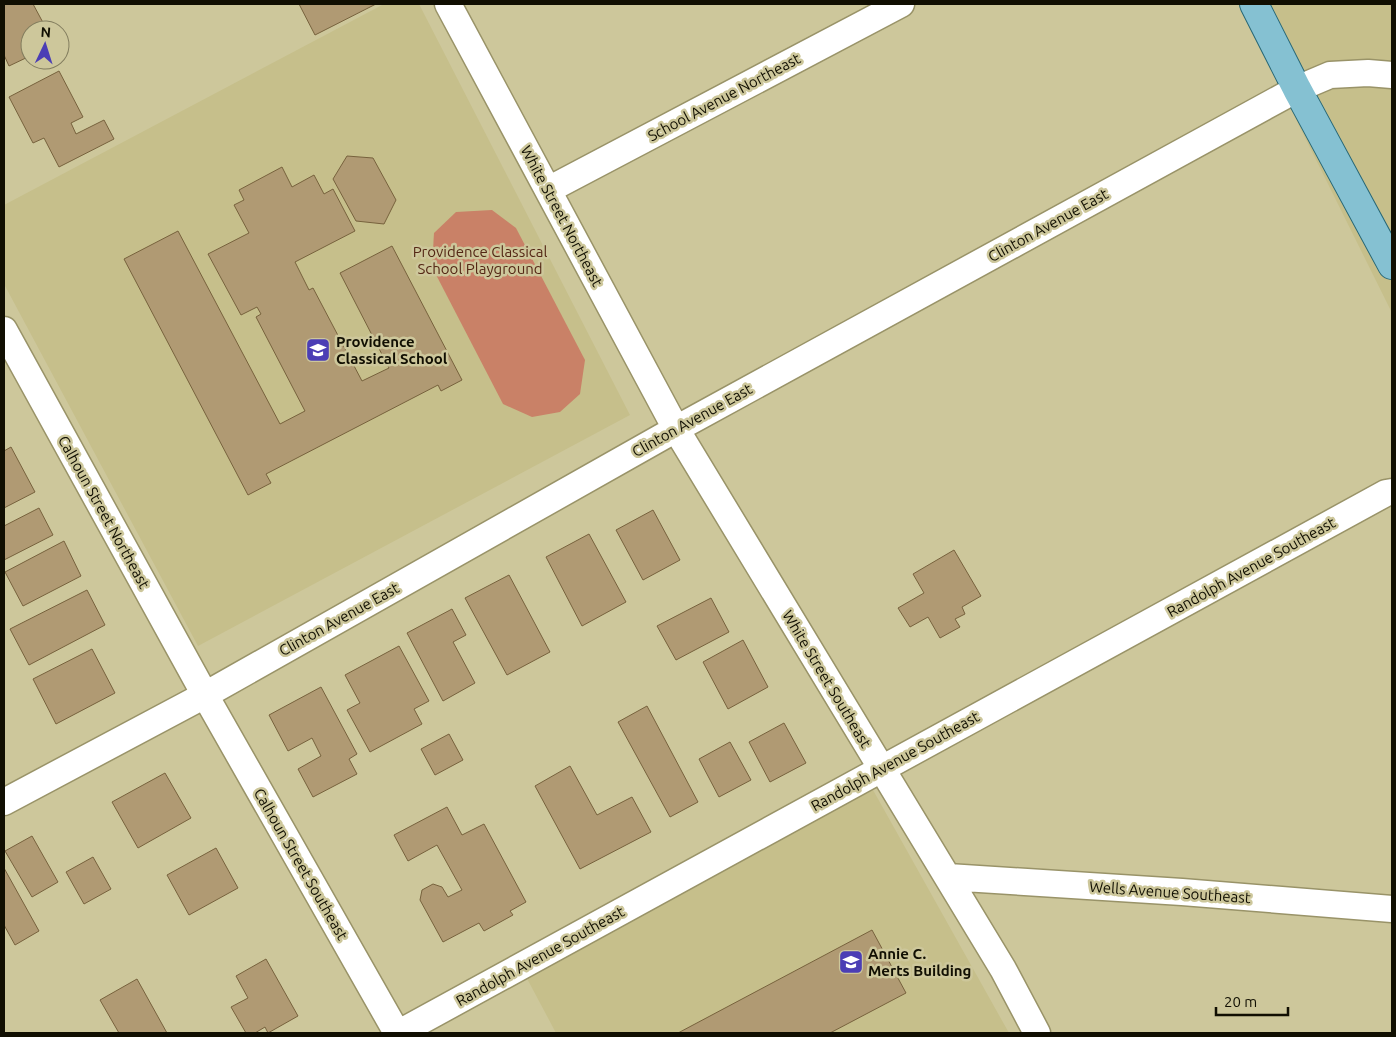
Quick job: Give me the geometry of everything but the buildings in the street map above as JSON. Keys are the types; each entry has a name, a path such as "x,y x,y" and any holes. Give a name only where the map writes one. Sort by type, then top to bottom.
{"main road":[{"path":"1254,4 1297,89 1392,265"}],"street":[{"name":"White Street Northeast","path":"448,4 676,429"},
{"name":"School Avenue Northeast","path":"548,190 900,4"},
{"name":"Clinton Avenue East","path":"4,802 204,695 676,429 1297,89 1330,75 1368,73 1392,75"},
{"name":"Calhoun Street Northeast","path":"4,330 204,695"},
{"name":"White Street Southeast","path":"676,429 1003,969 1037,1033"},
{"name":"Randolph Avenue Southeast","path":"398,1033 1386,493 1392,492"},
{"name":"Calhoun Street Southeast","path":"204,695 398,1033"},
{"name":"Wells Avenue Southeast","path":"948,877 1182,892 1392,909"}],"shaded area":[{"name":"Providence Classical School","path":"384,4 419,4 630,415 198,646 4,284 4,205"},
{"path":"1239,4 1392,4 1392,313 1268,63"},
{"path":"873,790 1009,1033 556,1033 523,971"}],"green space":[{"name":"Providence Classical School Playground","path":"492,210 516,228 585,360 580,394 560,412 532,417 503,404 432,267 434,233 456,212"}],"place":[{"name":"Providence Classical School","path":"318,350"},
{"name":"Annie C. Merts Building","path":"851,962"}]}
